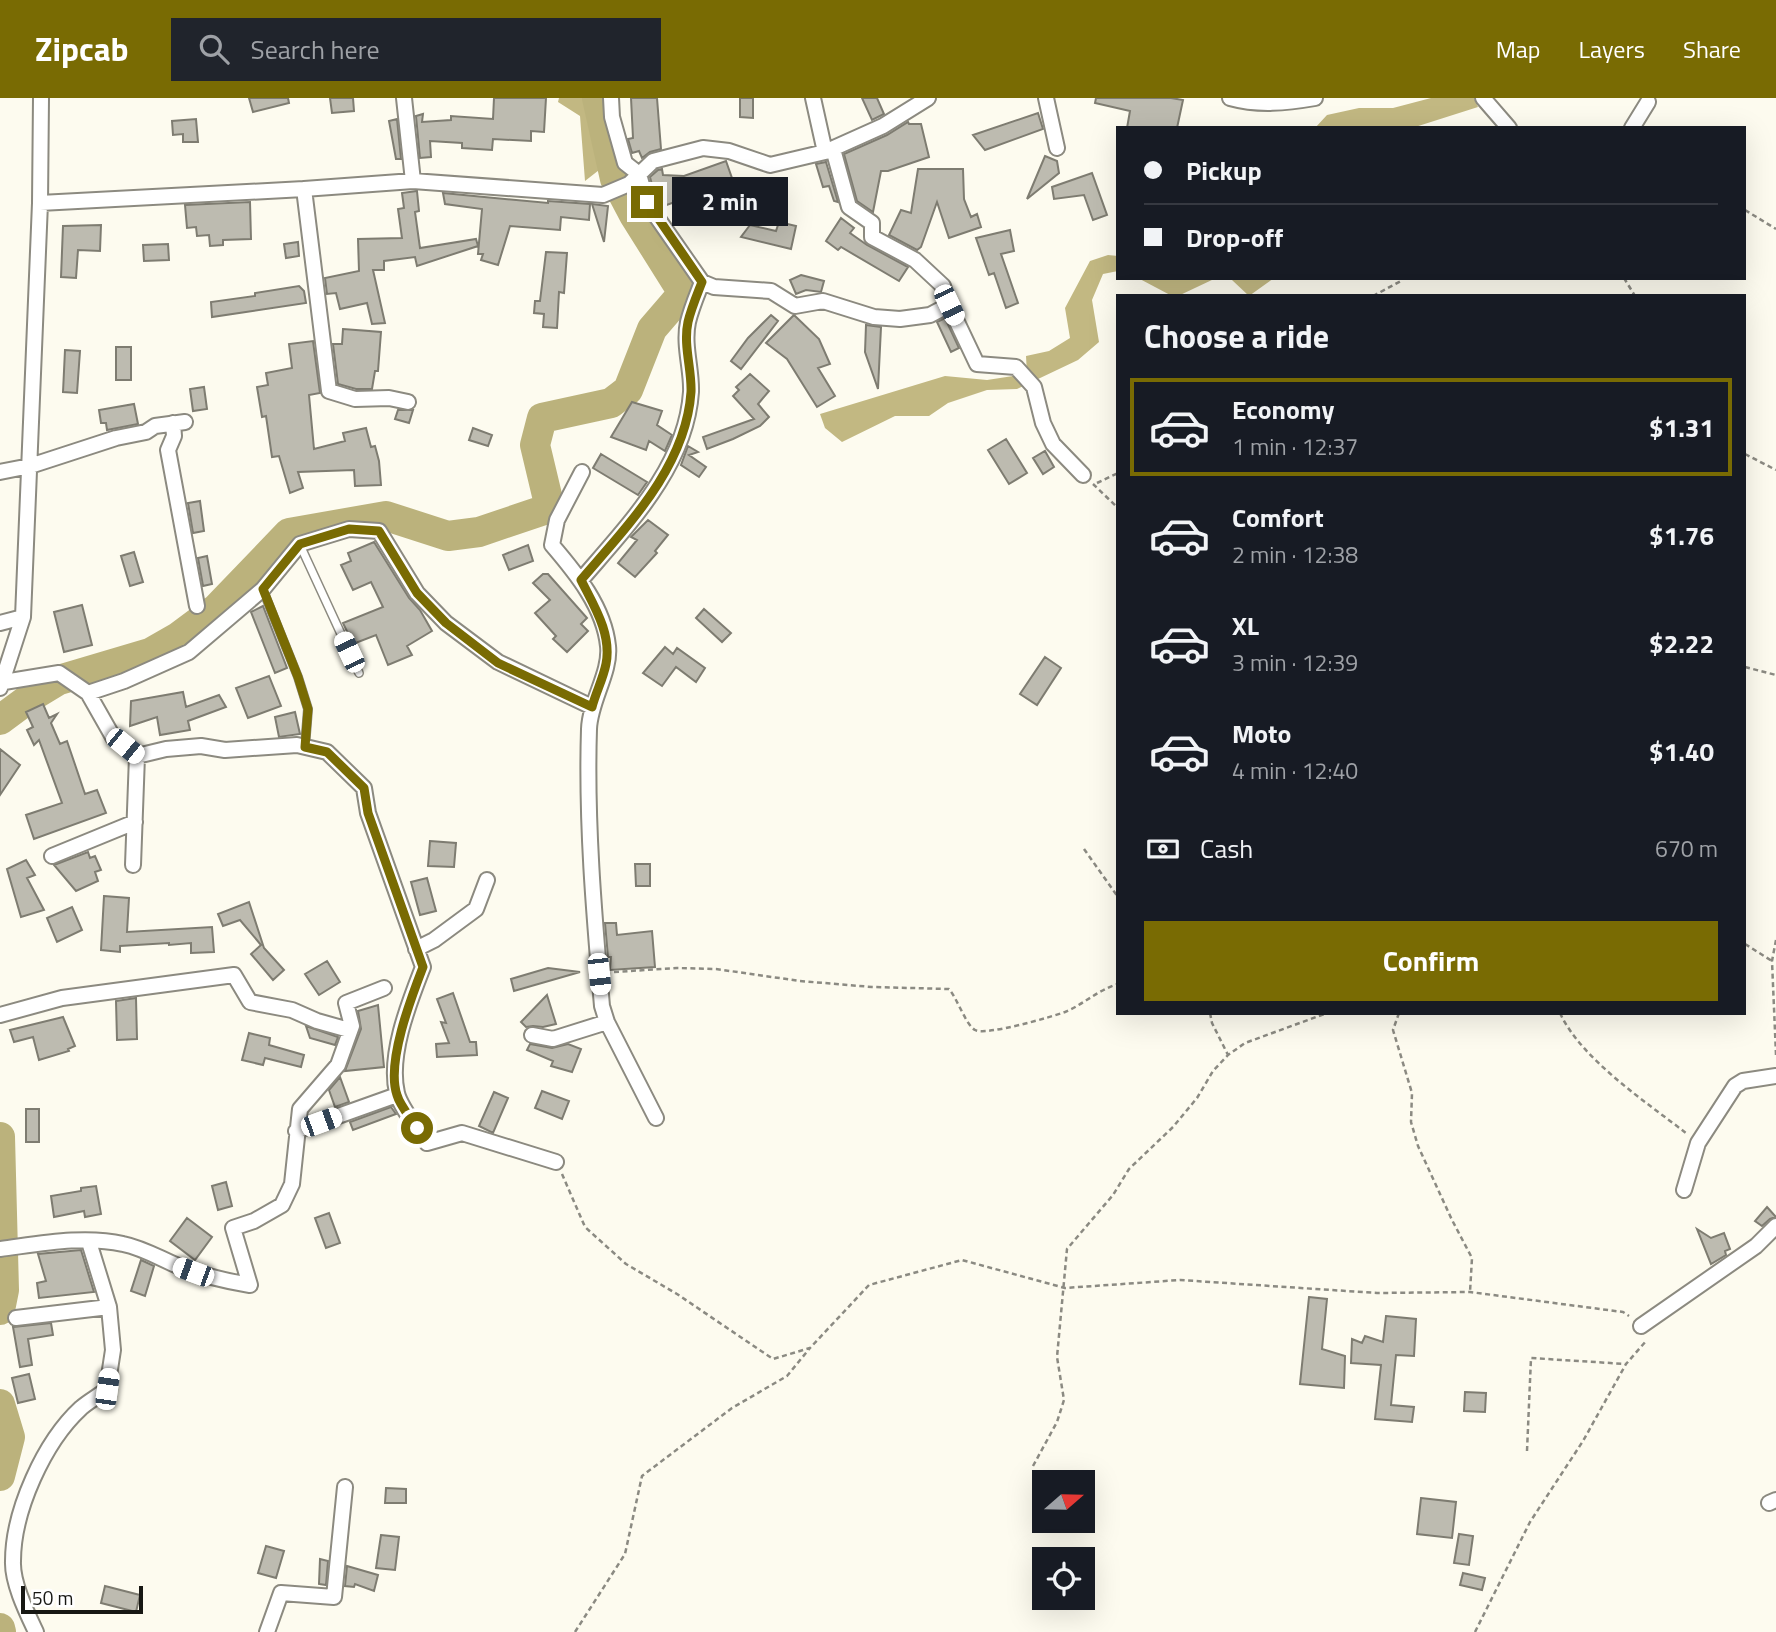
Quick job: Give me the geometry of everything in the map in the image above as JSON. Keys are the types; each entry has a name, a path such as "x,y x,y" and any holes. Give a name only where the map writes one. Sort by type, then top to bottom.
{"street":[{"path":"41,98 40,203 23,617 2,685 60,673 88,693 113,737 137,756"},
{"path":"404,98 413,181"},
{"path":"611,98 612,117 625,163 647,202 702,282 714,287 771,291 795,306 823,301 874,317 900,319 930,315 949,305"},
{"path":"813,98 849,207 872,223 872,237 915,260 943,286 977,364 1016,367 1034,387 1043,424 1053,444 1088,480"},
{"path":"40,203 413,181 603,195 634,179 653,161 704,148 729,151 770,165 829,151 883,126 928,98"},
{"path":"1046,98 1057,148"},
{"path":"1230,98 1248,103 1285,104 1315,98"},
{"path":"1483,98 1506,126"},
{"path":"1633,126 1648,102"},
{"path":"304,189 329,391 355,399 389,398 408,402"},
{"path":"581,580 649,500 680,439 691,391 687,324 702,282"},
{"path":"0,472 30,466 116,438 146,432 155,426 179,423 168,450 197,606"},
{"path":"582,472 557,520 552,545 581,580 600,618 609,647 606,668 592,707 589,726 592,886 602,1006 607,1022 656,1118"},
{"path":"88,693 124,681 189,652 263,589 300,544 349,529 379,531 417,593 446,623 498,663 592,707"},
{"path":"0,623 23,617"},
{"path":"137,756 166,748 201,746 225,750 297,745 327,752 364,788 368,813 423,967 411,996 394,1064 397,1096 428,1143 462,1133 556,1162"},
{"path":"133,865 137,756"},
{"path":"52,856 135,822"},
{"path":"416,949 443,934 476,909 486,880"},
{"path":"0,1015 62,998 234,975 250,1002 292,1010 349,1030"},
{"path":"0,1249 89,1241 122,1243 150,1251 174,1265 212,1279 250,1285 233,1228 254,1221 282,1205 292,1184 300,1109 338,1065 352,1026 346,1003 384,988"},
{"path":"532,1035 553,1039 607,1022"},
{"path":"1684,1190 1698,1143 1735,1086 1743,1081 1776,1076"},
{"path":"296,1131 397,1096"},
{"path":"1641,1326 1756,1246 1776,1226"},
{"path":"36,1632 23,1606 12,1563 18,1522 28,1492 51,1445 81,1408 107,1389 113,1350 108,1307 89,1241"},
{"path":"16,1318 108,1307"},
{"path":"267,1632 281,1593 334,1597 345,1487"}],"lane":[{"path":"300,544 359,673"},
{"path":"263,589 308,709 305,747"}],"path":[{"path":"1746,211 1776,229"},
{"path":"1376,294 1399,280"},
{"path":"1746,455 1776,470"},
{"path":"1088,480 1116,473"},
{"path":"1088,480 1116,506"},
{"path":"1746,667 1776,675"},
{"path":"1084,849 1116,894"},
{"path":"1776,940 1772,961 1776,1055"},
{"path":"1746,945 1772,961"},
{"path":"599,974 677,968 716,969 800,981 872,987 948,989 956,997 971,1027 978,1031 1000,1030 1067,1012 1104,988 1116,985"},
{"path":"1210,1015 1228,1055"},
{"path":"1033,1466 1057,1422 1064,1400 1057,1357 1067,1249 1113,1195 1129,1169 1173,1127 1197,1098 1213,1071 1228,1055 1245,1043 1322,1015"},
{"path":"1398,1015 1393,1030 1412,1093 1411,1122 1418,1146 1451,1220 1472,1258 1470,1292"},
{"path":"1561,1015 1586,1049 1620,1081 1698,1143"},
{"path":"556,1162 585,1227 626,1264 677,1294 773,1359 810,1348"},
{"path":"575,1632 625,1554 642,1476 732,1408 787,1376 869,1285 962,1260 1065,1288 1180,1280 1377,1293 1470,1292 1623,1311 1641,1326 1647,1340 1626,1364 1583,1441 1530,1522 1475,1632"},
{"path":"1527,1451 1531,1358 1626,1364"}],"shaded area":[{"path":"559,98 617,98 617,156 585,181 580,116 558,102"},
{"path":"1431,98 1474,98 1478,107 1418,126 1317,126 1327,115 1359,108 1393,108"},
{"path":"1108,255 1116,256 1116,271 1103,274 1092,300 1099,342 1078,360 1017,389 987,390 948,403 929,416 895,416 842,442 825,428 820,414 945,376 987,380 1027,374 1026,356 1049,351 1070,338 1065,308 1090,261"},
{"path":"1142,280 1212,280 1182,294 1168,294"},
{"path":"1232,280 1271,280 1252,294 1247,294"}],"building":[{"path":"249,98 288,98 289,103 253,112"},
{"path":"330,98 353,98 354,111 332,113"},
{"path":"494,98 546,98 544,132 531,131 531,141 493,139 492,150 462,148 462,143 430,141 431,157 420,158 416,116 423,114 422,122 451,120 451,116 493,119"},
{"path":"631,98 657,98 661,149 642,158 639,151 632,153 628,139 633,138"},
{"path":"740,98 753,98 753,118 740,117"},
{"path":"862,98 877,98 884,114 872,120"},
{"path":"1096,98 1183,100 1177,126 1127,126 1130,111 1095,103"},
{"path":"1038,113 1043,129 985,150 973,135"},
{"path":"196,119 198,142 183,142 183,134 173,135 172,121"},
{"path":"397,119 401,159 396,159 389,121"},
{"path":"908,122 921,124 929,157 881,171 873,212 857,201 844,154 887,135"},
{"path":"1045,156 1057,161 1059,173 1027,199"},
{"path":"726,161 733,181 661,207 656,200 650,177 658,170 662,169 663,175 684,176"},
{"path":"826,162 838,202 834,201 829,186 823,187 816,164"},
{"path":"918,169 963,169 964,199 971,217 977,214 981,227 949,238 937,202 921,247 917,250 889,235 901,210 911,213"},
{"path":"1092,173 1107,215 1093,220 1084,195 1054,199 1052,187"},
{"path":"417,191 419,211 415,212 420,248 476,239 478,246 417,266 415,257 384,261 384,270 373,270 385,323 372,324 367,303 340,309 336,293 327,294 325,278 359,271 358,239 402,238 398,209 404,208 402,193"},
{"path":"443,193 548,203 590,204 589,220 561,217 560,230 510,226 498,265 481,260 483,254 478,254 482,209 445,204"},
{"path":"250,202 251,239 223,240 223,245 210,246 209,235 197,236 196,227 187,228 185,205"},
{"path":"592,204 608,206 604,242"},
{"path":"841,218 854,228 850,233 908,267 899,281 841,247 838,250 826,241"},
{"path":"779,222 796,226 791,249 741,237 750,225 776,231"},
{"path":"101,225 100,251 78,250 76,278 61,277 63,226"},
{"path":"1010,230 1014,251 1001,254 1018,303 1006,308 994,273 989,275 976,238"},
{"path":"298,242 299,256 286,258 284,244"},
{"path":"168,244 169,260 144,261 143,245"},
{"path":"546,252 567,253 564,293 559,292 557,328 543,327 544,314 534,313 535,301 540,301"},
{"path":"801,275 824,281 821,292 806,290 796,294 790,280"},
{"path":"299,286 304,291 306,303 212,317 211,302"},
{"path":"771,315 778,321 741,369 731,361 748,338"},
{"path":"794,315 819,339 830,364 818,368 835,396 817,407 787,359 766,343"},
{"path":"945,318 959,348 951,352 937,322"},
{"path":"866,325 881,327 878,389 865,352"},
{"path":"343,329 381,332 378,371 375,371 372,389 356,389 338,384 333,344 342,344"},
{"path":"313,341 320,393 309,395 314,449 345,441 343,433 366,428 371,447 375,446 379,461 381,485 355,486 354,470 298,472 303,488 290,493 279,456 272,457 266,416 262,417 257,387 268,385 266,373 292,368 289,344"},
{"path":"116,347 131,347 131,380 116,380"},
{"path":"65,350 80,351 77,393 63,392"},
{"path":"750,374 769,391 758,404 769,417 760,426 707,449 703,437 754,419 733,396 739,390 736,387"},
{"path":"204,387 207,409 193,411 190,389"},
{"path":"632,402 662,411 657,425 672,435 665,451 649,441 646,450 611,437"},
{"path":"134,404 138,424 107,430 106,423 101,423 99,410"},
{"path":"398,410 413,410 409,423 395,419"},
{"path":"473,428 492,435 488,446 469,440"},
{"path":"1006,439 1027,473 1009,484 988,450"},
{"path":"688,446 698,452 689,455 706,467 699,477 681,465"},
{"path":"1045,451 1054,467 1043,474 1033,458"},
{"path":"601,454 647,482 638,495 593,468"},
{"path":"200,501 204,531 193,533 188,503"},
{"path":"648,520 668,535 655,551 657,553 635,577 618,563 637,540 631,537"},
{"path":"374,542 432,631 407,646 412,655 388,665 376,635 353,644 343,623 383,607 371,582 353,590 341,565 351,561 348,553"},
{"path":"528,545 533,561 509,570 503,555"},
{"path":"134,552 143,582 130,586 121,556"},
{"path":"207,556 212,584 203,586 198,558"},
{"path":"543,574 548,574 587,618 581,624 588,631 567,652 553,639 556,636 535,613 550,600 533,583"},
{"path":"82,605 92,645 64,652 54,612"},
{"path":"263,606 287,668 275,673 251,612"},
{"path":"704,609 731,633 722,642 696,618"},
{"path":"665,647 673,654 677,648 705,668 696,682 676,667 662,686 643,673"},
{"path":"1045,657 1061,668 1037,705 1020,694"},
{"path":"269,676 281,706 248,718 236,688"},
{"path":"183,692 186,707 219,695 226,707 188,721 190,730 160,735 157,717 130,726 131,701"},
{"path":"43,704 49,718 57,714 51,723 60,744 67,741 85,794 97,790 106,813 34,839 26,815 62,803 39,740 34,745 27,730 33,727 26,712"},
{"path":"295,712 300,734 279,737 275,717"},
{"path":"0,749 20,765 0,795"},
{"path":"430,841 456,843 454,867 428,866"},
{"path":"88,852 90,858 95,856 101,870 95,872 98,881 76,891 54,865"},
{"path":"26,860 35,875 27,878 44,910 21,917 7,869"},
{"path":"635,864 650,864 650,886 636,886"},
{"path":"427,878 436,911 420,915 411,882"},
{"path":"104,896 129,898 127,932 212,927 214,952 191,953 191,943 120,946 120,952 101,950"},
{"path":"249,902 264,948 284,970 273,980 251,954 261,945 240,920 223,926 218,914"},
{"path":"72,907 82,930 57,942 47,918"},
{"path":"605,923 616,923 617,935 652,931 655,967 610,970 611,957 608,957"},
{"path":"327,961 340,982 319,995 305,974"},
{"path":"548,968 580,972 514,991 511,979"},
{"path":"453,993 470,1042 476,1042 477,1055 437,1057 436,1044 449,1043 441,1022 446,1023 437,999"},
{"path":"547,995 556,1024 526,1027 521,1022"},
{"path":"136,998 137,1039 117,1040 116,1001"},
{"path":"378,1005 384,1067 345,1071 361,1029 358,1011"},
{"path":"63,1017 75,1046 68,1049 69,1051 39,1060 33,1037 14,1042 10,1030"},
{"path":"306,1026 338,1037 335,1045 310,1038"},
{"path":"249,1033 270,1038 269,1045 304,1055 301,1067 265,1058 263,1065 242,1060"},
{"path":"530,1044 552,1048 568,1044 581,1049 572,1072 551,1066 553,1061 527,1050"},
{"path":"340,1077 349,1102 335,1107 329,1090"},
{"path":"542,1091 569,1101 562,1119 535,1108"},
{"path":"494,1092 508,1098 493,1133 479,1126"},
{"path":"391,1107 396,1114 353,1130 350,1122"},
{"path":"26,1109 39,1109 39,1142 26,1142"},
{"path":"226,1182 232,1206 218,1210 212,1186"},
{"path":"96,1186 101,1214 85,1217 84,1211 54,1217 51,1196"},
{"path":"1767,1207 1776,1217 1762,1226 1755,1221"},
{"path":"329,1213 340,1243 326,1248 315,1218"},
{"path":"187,1218 212,1237 195,1260 170,1241"},
{"path":"1697,1229 1711,1238 1724,1233 1730,1249 1725,1251 1726,1255 1711,1264"},
{"path":"81,1250 94,1292 39,1298 37,1283 46,1281 38,1254"},
{"path":"141,1260 154,1266 145,1296 131,1291"},
{"path":"1309,1297 1327,1299 1322,1349 1345,1356 1344,1388 1300,1384"},
{"path":"1386,1316 1416,1319 1414,1356 1396,1355 1391,1405 1414,1407 1412,1422 1375,1419 1381,1365 1351,1363 1352,1339 1362,1343 1365,1336 1383,1342"},
{"path":"51,1323 53,1335 28,1339 32,1365 20,1367 13,1327"},
{"path":"29,1374 35,1399 18,1403 12,1378"},
{"path":"1465,1392 1486,1393 1485,1412 1464,1411"},
{"path":"386,1488 406,1489 406,1503 385,1503"},
{"path":"1421,1498 1456,1502 1452,1538 1417,1534"},
{"path":"1459,1534 1473,1536 1469,1565 1454,1563"},
{"path":"381,1535 399,1537 395,1570 376,1568"},
{"path":"266,1546 284,1551 276,1578 258,1573"},
{"path":"320,1559 328,1561 326,1585 319,1584"},
{"path":"347,1566 378,1575 374,1591 355,1584 354,1587 345,1586"},
{"path":"1463,1573 1485,1578 1482,1590 1460,1585"},
{"path":"105,1586 140,1595 136,1612 101,1603"}],"waterway":[{"path":"0,720 59,680 150,653 178,637 217,608 289,533 386,516 448,536 479,532 550,508 535,445 542,418 611,403 628,390 652,329 683,293 634,215 615,179 597,98"},
{"path":"0,1137 4,1290 0,1310"},
{"path":"0,1404 10,1437 0,1476"},
{"path":"0,1628 1,1632"}],"route":[{"path":"417,1128 397,1096 394,1064 411,996 423,967 368,813 364,788 327,752 305,747 308,709 263,589 300,544 349,529 379,531 417,593 446,623 498,663 592,707 606,668 609,647 600,618 581,580 649,500 684,429 691,391 687,324 702,282 647,202"}]}
